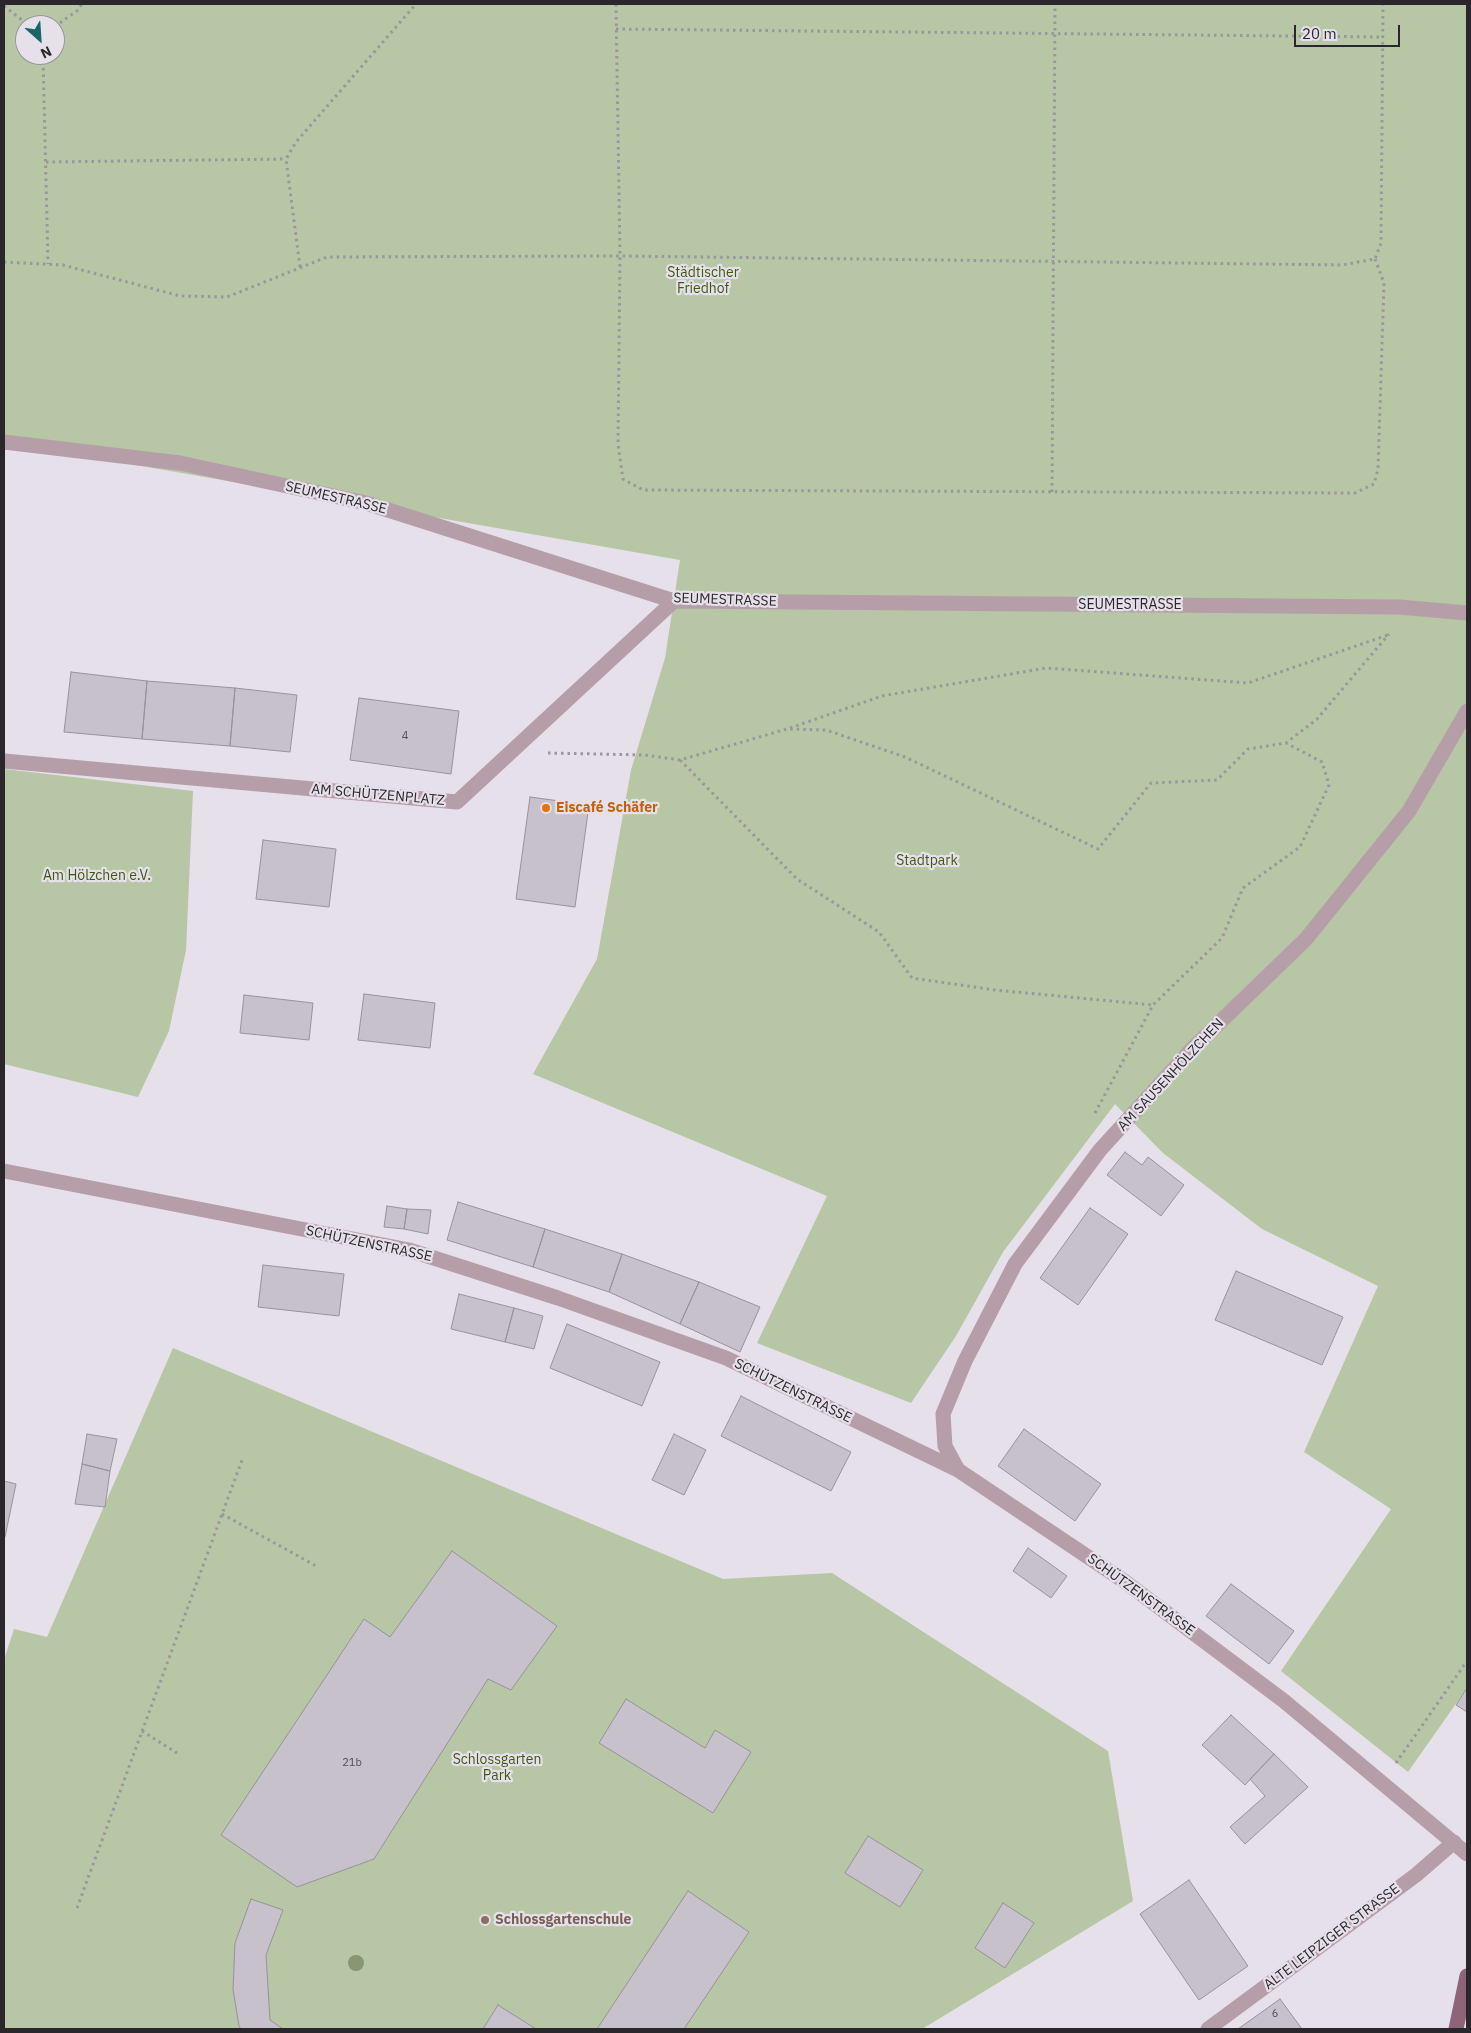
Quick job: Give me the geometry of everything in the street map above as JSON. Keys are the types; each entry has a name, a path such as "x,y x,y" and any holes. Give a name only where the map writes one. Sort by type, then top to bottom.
{"main road":[{"path":"1456,2029 1467,1976"}],"street":[{"name":"SEUMESTRASSE","path":"4,442 180,463 366,503 674,601 1400,607 1467,613"},
{"name":"AM SCHÜTZENPLATZ","path":"4,760 457,802 674,601"},
{"name":"AM SAUSENHÖLZCHEN","path":"958,1470 945,1446 943,1414 965,1360 1015,1264 1100,1150 1191,1050 1306,939 1409,811 1467,712"},
{"name":"SCHÜTZENSTRASSE","path":"4,1171 410,1250 558,1298 726,1358 958,1470 1124,1581 1284,1701 1467,1854"},
{"name":"ALTE LEIPZIGER STRASSE","path":"1208,2029 1416,1875 1454,1842"}],"path":[{"path":"65,20 77,12 82,4"},
{"path":"300,267 286,159 296,142 416,4"},
{"path":"616,4 620,256 618,444 623,480 643,490 1355,493 1374,484 1378,469 1384,283 1374,259 1381,243 1383,4"},
{"path":"1052,492 1055,260 1055,4"},
{"path":"4,6 16,15"},
{"path":"616,29 1055,35 1384,36"},
{"path":"43,65 48,264"},
{"path":"46,162 286,159"},
{"path":"4,262 63,265 180,296 227,296 327,258 620,256 1342,264 1374,259"},
{"path":"787,729 826,730 905,757 1098,849 1151,783 1217,780 1248,749 1286,743 1317,719 1389,634 1400,607"},
{"path":"512,753 646,755 680,760 787,729 882,696 1046,668 1248,683 1389,634"},
{"path":"1093,1117 1153,1005 1222,938 1243,888 1300,847 1329,785 1322,762 1286,743"},
{"path":"680,760 796,879 879,932 912,978 995,990 1153,1005"},
{"path":"77,1908 242,1460"},
{"path":"222,1514 318,1567"},
{"path":"1381,1784 1467,1661"},
{"path":"142,1731 177,1753"}],"green space":[{"path":"4,4 1467,4 1467,1688 1408,1772 1281,1671 1391,1509 1304,1452 1378,1286 1262,1229 1163,1153 1115,1104 1003,1252 956,1336 911,1403 757,1343 827,1196 533,1074 597,959 631,770 665,658 680,560 4,442"},
{"name":"Am Hölzchen e.V.","path":"4,769 193,791 186,950 169,1031 138,1097 4,1064"},
{"name":"Schlossgarten Park","path":"173,1348 723,1579 832,1573 1108,1751 1133,1901 922,2029 4,2029 4,1660 14,1629 47,1637"}],"building":[{"path":"71,672 147,681 142,739 64,732"},
{"path":"147,681 235,688 230,746 142,739"},
{"path":"235,688 297,695 290,752 230,746"},
{"path":"359,698 459,711 451,774 350,760"},
{"path":"530,797 589,805 575,907 516,899"},
{"path":"263,840 336,849 329,907 256,899"},
{"path":"364,994 435,1003 430,1048 358,1040"},
{"path":"244,995 313,1003 309,1040 240,1033"},
{"path":"1125,1152 1142,1165 1148,1157 1184,1185 1161,1216 1107,1175"},
{"path":"458,1202 545,1229 533,1267 447,1240"},
{"path":"387,1206 407,1209 404,1229 384,1227"},
{"path":"1090,1208 1128,1234 1078,1305 1040,1278"},
{"path":"407,1209 431,1210 428,1234 404,1229"},
{"path":"545,1229 622,1254 609,1292 533,1267"},
{"path":"622,1254 699,1282 680,1324 609,1292"},
{"path":"263,1265 344,1274 339,1316 258,1307"},
{"path":"1236,1271 1343,1317 1322,1365 1215,1320"},
{"path":"699,1282 760,1307 740,1352 680,1324"},
{"path":"459,1294 514,1308 505,1342 451,1329"},
{"path":"514,1308 543,1316 534,1349 505,1342"},
{"path":"567,1324 660,1362 642,1406 550,1368"},
{"path":"741,1396 851,1452 831,1491 721,1436"},
{"path":"1024,1429 1101,1484 1075,1521 998,1466"},
{"path":"87,1434 117,1439 110,1471 82,1464"},
{"path":"674,1434 706,1450 684,1495 652,1480"},
{"path":"82,1464 110,1471 105,1507 75,1504"},
{"path":"4,1481 16,1484 5,1537 4,1537"},
{"path":"1028,1548 1067,1576 1051,1598 1013,1571"},
{"path":"452,1551 557,1626 511,1690 488,1679 374,1859 297,1887 221,1835 364,1619 390,1637"},
{"path":"1231,1584 1294,1631 1269,1664 1206,1616"},
{"path":"1467,1688 1467,1712 1456,1705"},
{"path":"626,1699 705,1748 715,1730 751,1752 713,1813 599,1743"},
{"path":"1231,1715 1274,1754 1245,1785 1202,1745"},
{"path":"1274,1754 1308,1787 1245,1844 1230,1827 1265,1796 1250,1779"},
{"path":"868,1836 923,1870 900,1907 845,1873"},
{"path":"1189,1880 1248,1966 1199,2000 1140,1914"},
{"path":"688,1891 749,1932 684,2029 597,2029"},
{"path":"251,1899 283,1910 266,1955 270,2020 283,2029 241,2029 239,2026 233,1989 235,1943"},
{"path":"1003,1903 1034,1923 1005,1968 975,1948"},
{"path":"1280,1999 1302,2029 1238,2029"},
{"path":"498,2005 536,2029 483,2029"}],"place":[{"name":"Eiscafé Schäfer","path":"546,808"},
{"name":"Schlossgartenschule","path":"485,1920"}],"park label":[{"name":"Städtischer Friedhof","path":"703,282"},
{"name":"Stadtpark","path":"927,861"}]}
